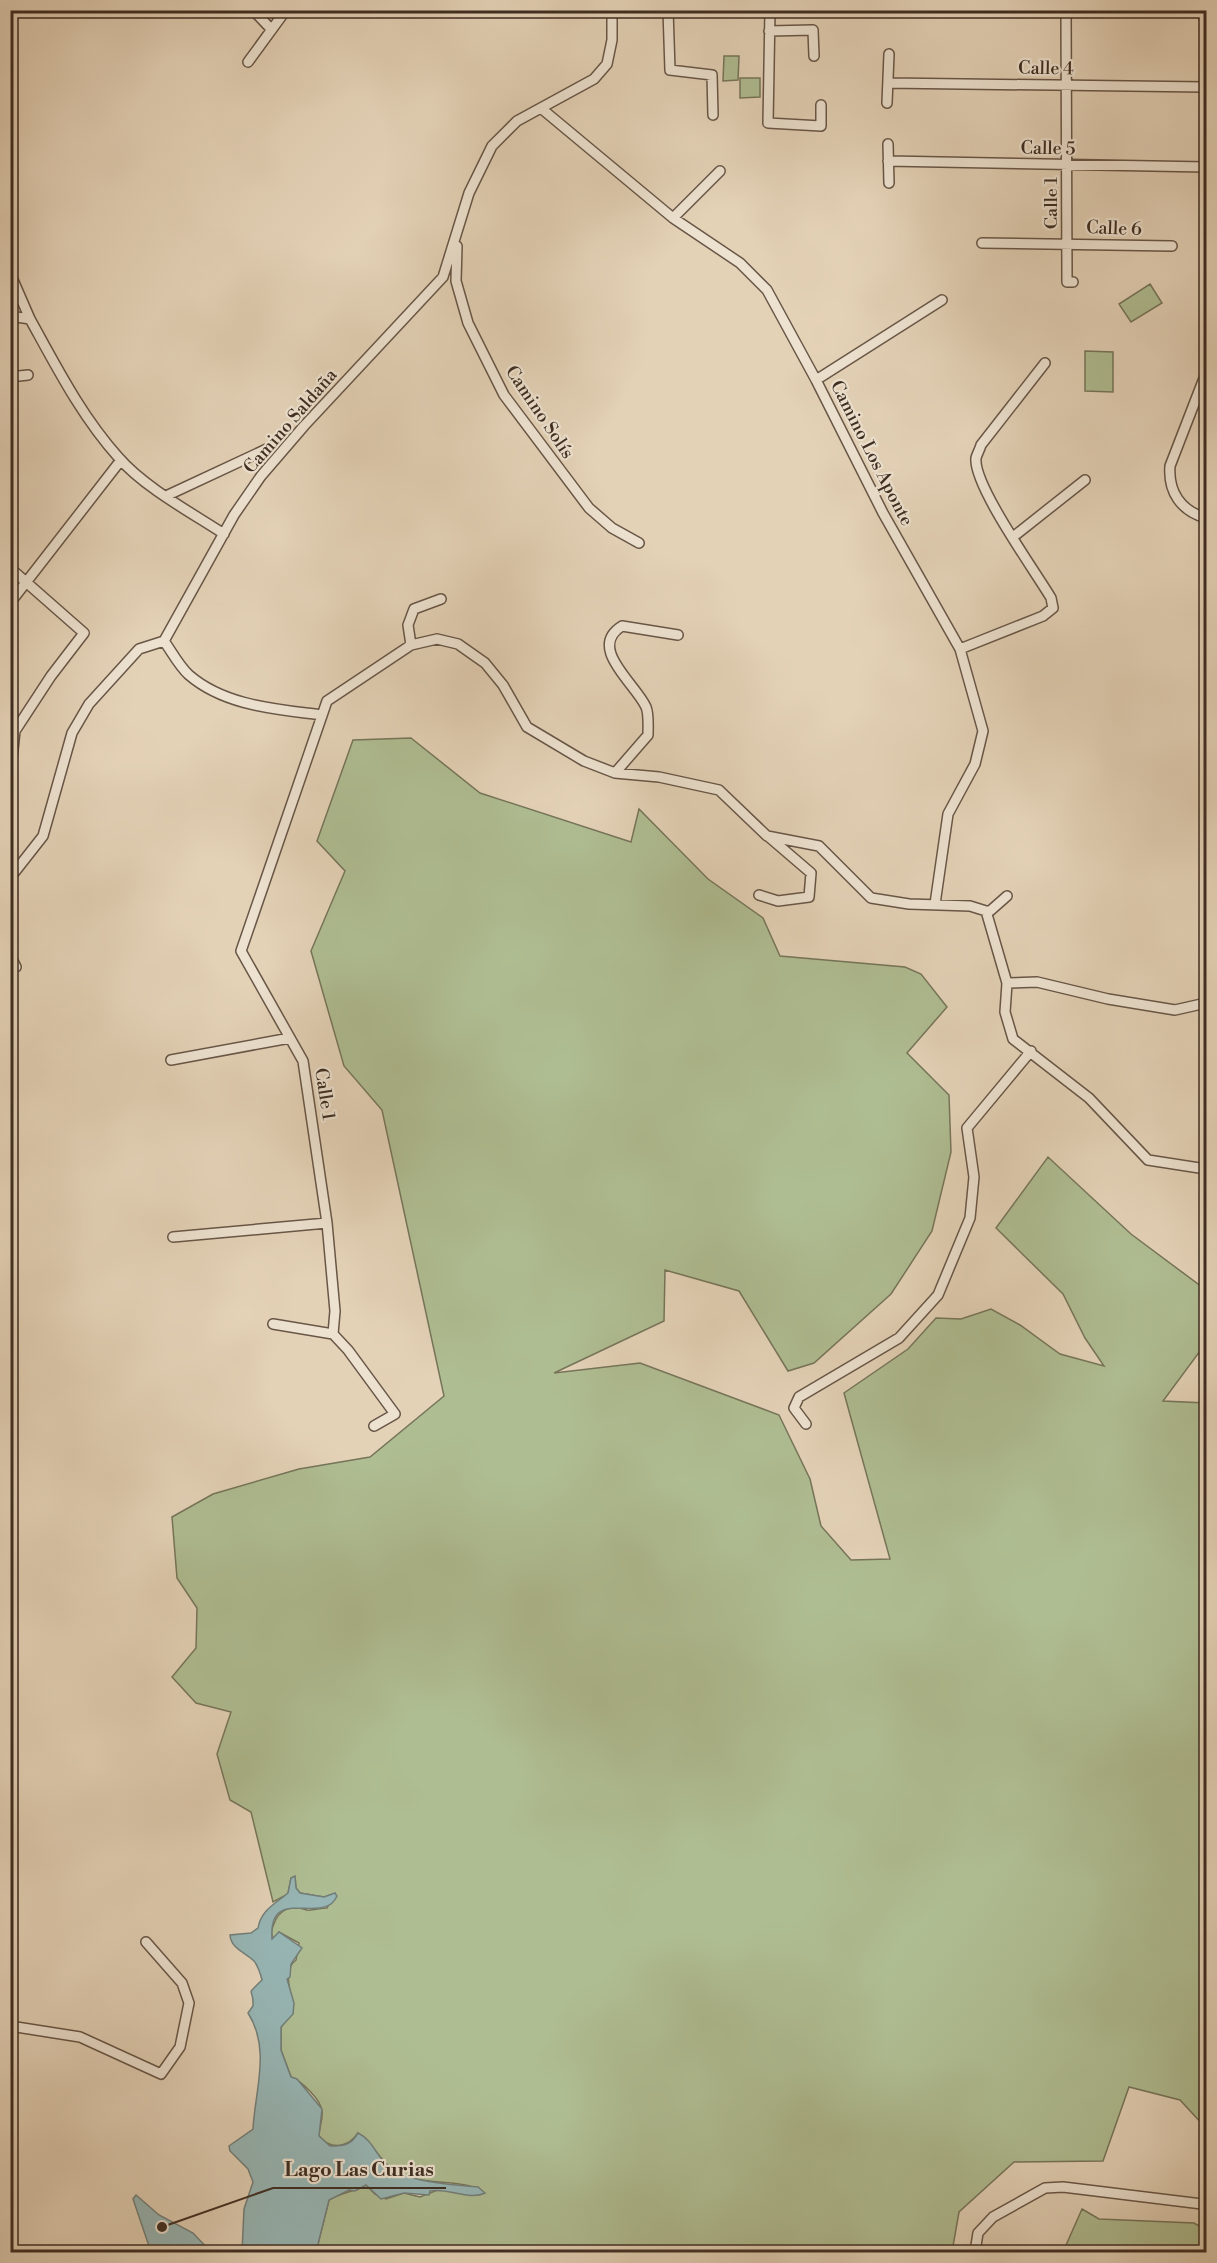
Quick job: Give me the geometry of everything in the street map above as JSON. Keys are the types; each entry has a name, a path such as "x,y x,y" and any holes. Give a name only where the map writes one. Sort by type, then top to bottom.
{"street":[{"path":"253,10 271,29"},
{"path":"248,62 286,10"},
{"name":"Camino Saldaña","path":"164,641 224,534 261,476 443,277 469,193 492,146 517,121 594,79 607,64 612,40 612,10"},
{"path":"668,10 670,70 710,72 713,78 713,115"},
{"path":"770,10 768,123 822,126 821,105"},
{"name":"Calle 1","path":"1066,10 1067,282 1073,282"},
{"path":"1201,10 1206,23"},
{"path":"769,31 813,30 814,56"},
{"path":"887,103 889,54"},
{"name":"Calle 4","path":"888,83 1204,87"},
{"name":"Camino Los Aponte","path":"542,109 673,218 754,274 767,290 816,380 883,513 960,649 983,731 975,764 948,814 935,904"},
{"path":"888,144 889,183"},
{"name":"Calle 5","path":"888,161 1206,167"},
{"path":"673,218 720,171"},
{"name":"Camino Solís","path":"457,235 456,281 468,323 504,395 590,508 612,528 639,543"},
{"name":"Calle 6","path":"982,243 1172,246"},
{"path":"10,273 30,319 79,406 121,460 166,496 224,534"},
{"path":"816,380 942,300"},
{"path":"10,316 30,319"},
{"path":"960,649 1043,616 1053,608 1051,598 991,502 979,475 976,459 981,445 1045,363"},
{"path":"1206,373 1170,466 1169,477 1172,490 1179,501 1195,515 1206,518"},
{"path":"10,377 28,375"},
{"path":"166,496 270,447"},
{"path":"10,603 121,460"},
{"path":"1013,537 1085,480"},
{"path":"10,568 84,633 51,676 15,731 10,777"},
{"path":"441,599 414,609 408,625 411,645 437,639 458,644 485,663 503,685 527,727 584,761 615,773 659,777 719,790 767,836 811,873 809,897 778,901 759,895"},
{"path":"615,773 648,735 647,708 612,659 608,643 612,633 622,626 678,635"},
{"path":"10,878 42,836 72,733 89,704 139,650 164,641 188,674 216,694 267,708 321,715"},
{"name":"Calle 1","path":"333,1334 335,1311 327,1223 303,1062 241,951 327,701 340,690 411,645"},
{"path":"767,836 819,846 871,898 970,906 986,912 1007,896"},
{"path":"986,912 1007,983 1005,1012 1013,1039 1089,1098 1148,1160 1206,1169"},
{"path":"10,955 16,967"},
{"path":"1007,983 1037,982 1108,999 1175,1010 1206,1003"},
{"path":"171,1060 290,1038"},
{"path":"806,1424 794,1408 799,1397 899,1338 938,1295 970,1218 974,1177 967,1128 1030,1051"},
{"path":"173,1237 327,1223"},
{"path":"273,1324 333,1334 348,1350 395,1414 374,1426"},
{"path":"10,2026 80,2037 161,2074 180,2047 189,2003 183,1983 146,1942"},
{"path":"975,2253 978,2233 993,2217 1046,2188 1063,2187 1202,2204 1206,2207"}],"green space":[{"path":"724,56 739,56 738,80 723,81"},
{"path":"740,78 760,78 760,97 740,98"},
{"path":"1150,284 1162,303 1131,322 1119,304"},
{"path":"1085,351 1113,352 1113,392 1085,391"},
{"path":"411,738 480,793 631,842 639,809 708,879 763,918 780,956 905,967 921,974 947,1007 907,1053 949,1095 951,1152 932,1231 891,1294 814,1363 788,1371 739,1291 665,1270 664,1321 554,1373 640,1363 779,1415 810,1479 821,1526 851,1560 890,1559 844,1393 908,1349 936,1318 961,1319 991,1309 1020,1325 1060,1354 1104,1366 1085,1338 1063,1294 996,1228 1048,1157 1131,1234 1206,1290 1206,1343 1163,1401 1206,1403 1206,2128 1180,2100 1129,2087 1103,2161 1014,2162 959,2212 952,2252 316,2252 329,2200 338,2195 366,2185 375,2194 386,2199 404,2193 420,2197 440,2189 472,2195 470,2186 401,2175 388,2166 358,2133 345,2144 334,2145 324,2141 319,2136 322,2115 319,2102 305,2087 291,2077 281,2050 281,2027 293,2013 288,1978 291,1965 296,1960 299,1943 279,1932 274,1940 272,1930 279,1915 286,1909 327,1908 334,1894 324,1897 300,1893 296,1888 295,1877 291,1878 288,1894 273,1902 251,1812 230,1800 217,1754 231,1712 196,1703 172,1677 196,1648 197,1608 177,1578 172,1517 213,1494 299,1469 370,1457 444,1396 382,1110 344,1066 311,951 345,871 317,841 353,740"},
{"path":"1082,2209 1099,2219 1194,2223 1206,2230 1206,2252 1063,2252"}],"water":[{"path":"295,1876 296,1888 300,1893 324,1897 335,1893 337,1896 330,1904 321,1908 287,1909 279,1913 273,1922 272,1939 279,1932 302,1948 291,1964 290,1977 287,1979 294,2003 293,2014 281,2027 281,2050 291,2077 297,2079 322,2109 319,2136 330,2146 339,2146 350,2142 358,2133 394,2170 429,2182 478,2187 485,2193 472,2196 437,2190 430,2191 429,2195 404,2193 381,2199 366,2185 329,2200 316,2252 242,2252 244,2209 253,2182 248,2169 230,2151 229,2146 253,2129 260,2055 255,2027 248,2013 253,2006 251,1992 262,1980 255,1962 233,1944 230,1935 251,1933 258,1928 265,1912 288,1893 291,1878"},
{"path":"136,2195 159,2215 193,2233 211,2252 151,2252 133,2199"}],"place":[{"name":"Lago Las Curias","path":"162,2227"}]}
